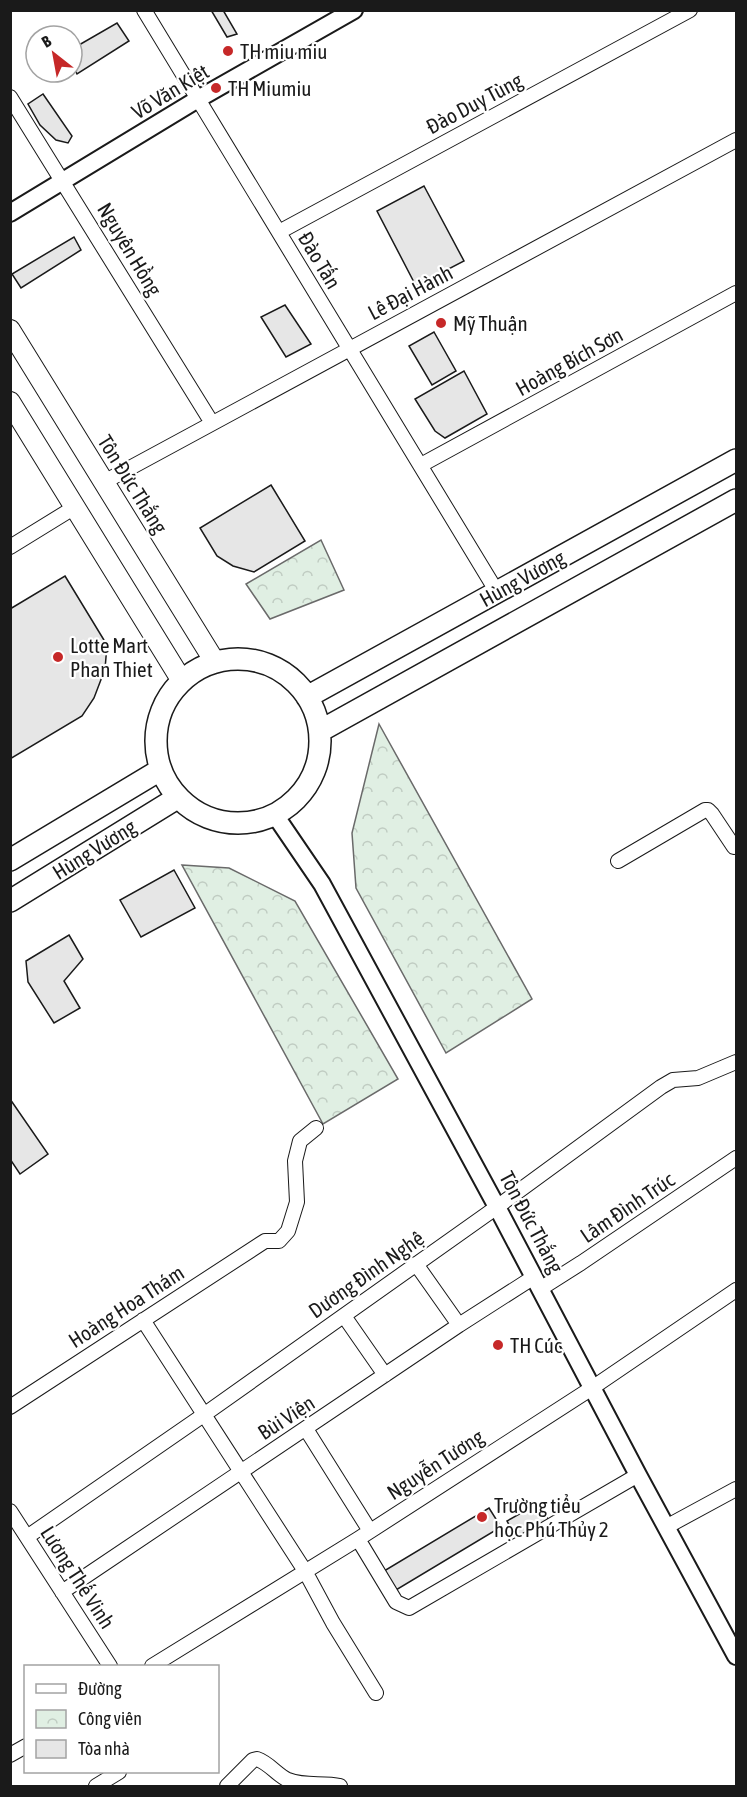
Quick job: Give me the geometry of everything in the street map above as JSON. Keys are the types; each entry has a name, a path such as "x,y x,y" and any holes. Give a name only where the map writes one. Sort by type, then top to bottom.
{"main road":[{"name":"Tôn Đức Thắng","path":"10,330 215,662"},
{"path":"10,402 183,681"},
{"name":"Hùng Vương","path":"307,696 736,460"},
{"name":"Hùng Vương","path":"320,731 736,500"},
{"path":"236,659 257,661 277,668 294,680 307,696 316,713 320,731 319,756 311,780 296,800 275,815 250,823 223,823 198,814 177,798 167,785 160,770 155,746 158,722 167,699 183,681 198,670 215,662 236,659"},
{"name":"Hùng Vương","path":"10,861 160,770"},
{"name":"Hùng Vương","path":"10,901 177,798"}],"street":[{"name":"Đào Tấn","path":"144,10 497,592"},
{"name":"Võ Văn Kiệt","path":"10,213 198,99 354,10"},
{"name":"Đào Duy Tùng","path":"279,232 684,12"},
{"name":"Nguyên Hồng","path":"10,97 212,423"},
{"name":"Lê Đại Hành","path":"104,482 736,140"},
{"name":"Hoàng Bích Sơn","path":"422,465 736,293"},
{"path":"10,547 75,507"},
{"path":"618,861 705,810 712,814 734,847"},
{"name":"Tôn Đức Thắng","path":"275,815 322,884 736,1656"},
{"name":"Dương Đình Nghệ","path":"27,1537 344,1316 661,1087 673,1080 698,1078 736,1062"},
{"name":"Hoàng Hoa Thám","path":"10,1407 265,1241 279,1241 288,1232 297,1202 295,1161 300,1141 316,1128"},
{"name":"Lâm Đình Trúc","path":"537,1283 736,1158"},
{"path":"416,1264 459,1325"},
{"name":"Bùi Viện","path":"62,1592 459,1325 537,1283"},
{"name":"Nguyễn Tương","path":"154,1665 358,1539 592,1388 736,1290"},
{"path":"344,1316 385,1375"},
{"path":"143,1320 305,1571 333,1623 376,1693"},
{"path":"306,1430 370,1531"},
{"path":"358,1539 396,1602 409,1608 638,1474"},
{"path":"666,1527 736,1490"},
{"name":"Lương Thế Vinh","path":"10,1511 109,1665"},
{"path":"10,1755 24,1747"},
{"path":"227,1786 253,1760 257,1759 278,1774 297,1783 329,1783 340,1786"},
{"path":"96,1786 117,1773"}],"green space":[{"path":"321,540 344,590 270,619 246,584"},
{"path":"379,724 532,999 446,1053 356,888 352,833"},
{"path":"182,865 229,868 295,901 398,1079 323,1124"}],"building":[{"path":"211,10 223,10 237,34 227,37"},
{"path":"117,23 129,41 84,70 84,42"},
{"path":"43,94 72,136 68,143 56,140 40,125 28,104"},
{"path":"424,186 464,261 416,286 377,211"},
{"path":"74,237 81,250 21,288 12,274"},
{"path":"285,305 311,344 286,357 261,317"},
{"path":"434,332 456,371 432,385 409,346"},
{"path":"464,371 487,414 445,438 435,431 415,399"},
{"path":"271,485 305,541 254,572 233,566 217,556 200,528"},
{"name":"Lotte Mart Phan Thiet","path":"65,576 107,645 105,669 94,698 82,716 10,759 10,609"},
{"path":"174,870 195,908 141,937 120,900"},
{"path":"69,935 83,959 64,981 80,1008 54,1023 28,982 26,961"},
{"path":"10,1099 48,1154 20,1174 10,1159"},
{"path":"539,1503 549,1521 517,1539 507,1521"},
{"path":"489,1508 501,1527 396,1590 384,1571"}],"place":[{"name":"TH miu miu","path":"228,51"},
{"name":"TH Miumiu","path":"216,88"},
{"name":"Mỹ Thuận","path":"441,323"},
{"name":"Lotte Mart Phan Thiet","path":"58,657"},
{"name":"TH Cúc","path":"498,1345"},
{"name":"Trường tiểu học Phú Thủy 2","path":"482,1517"}]}
